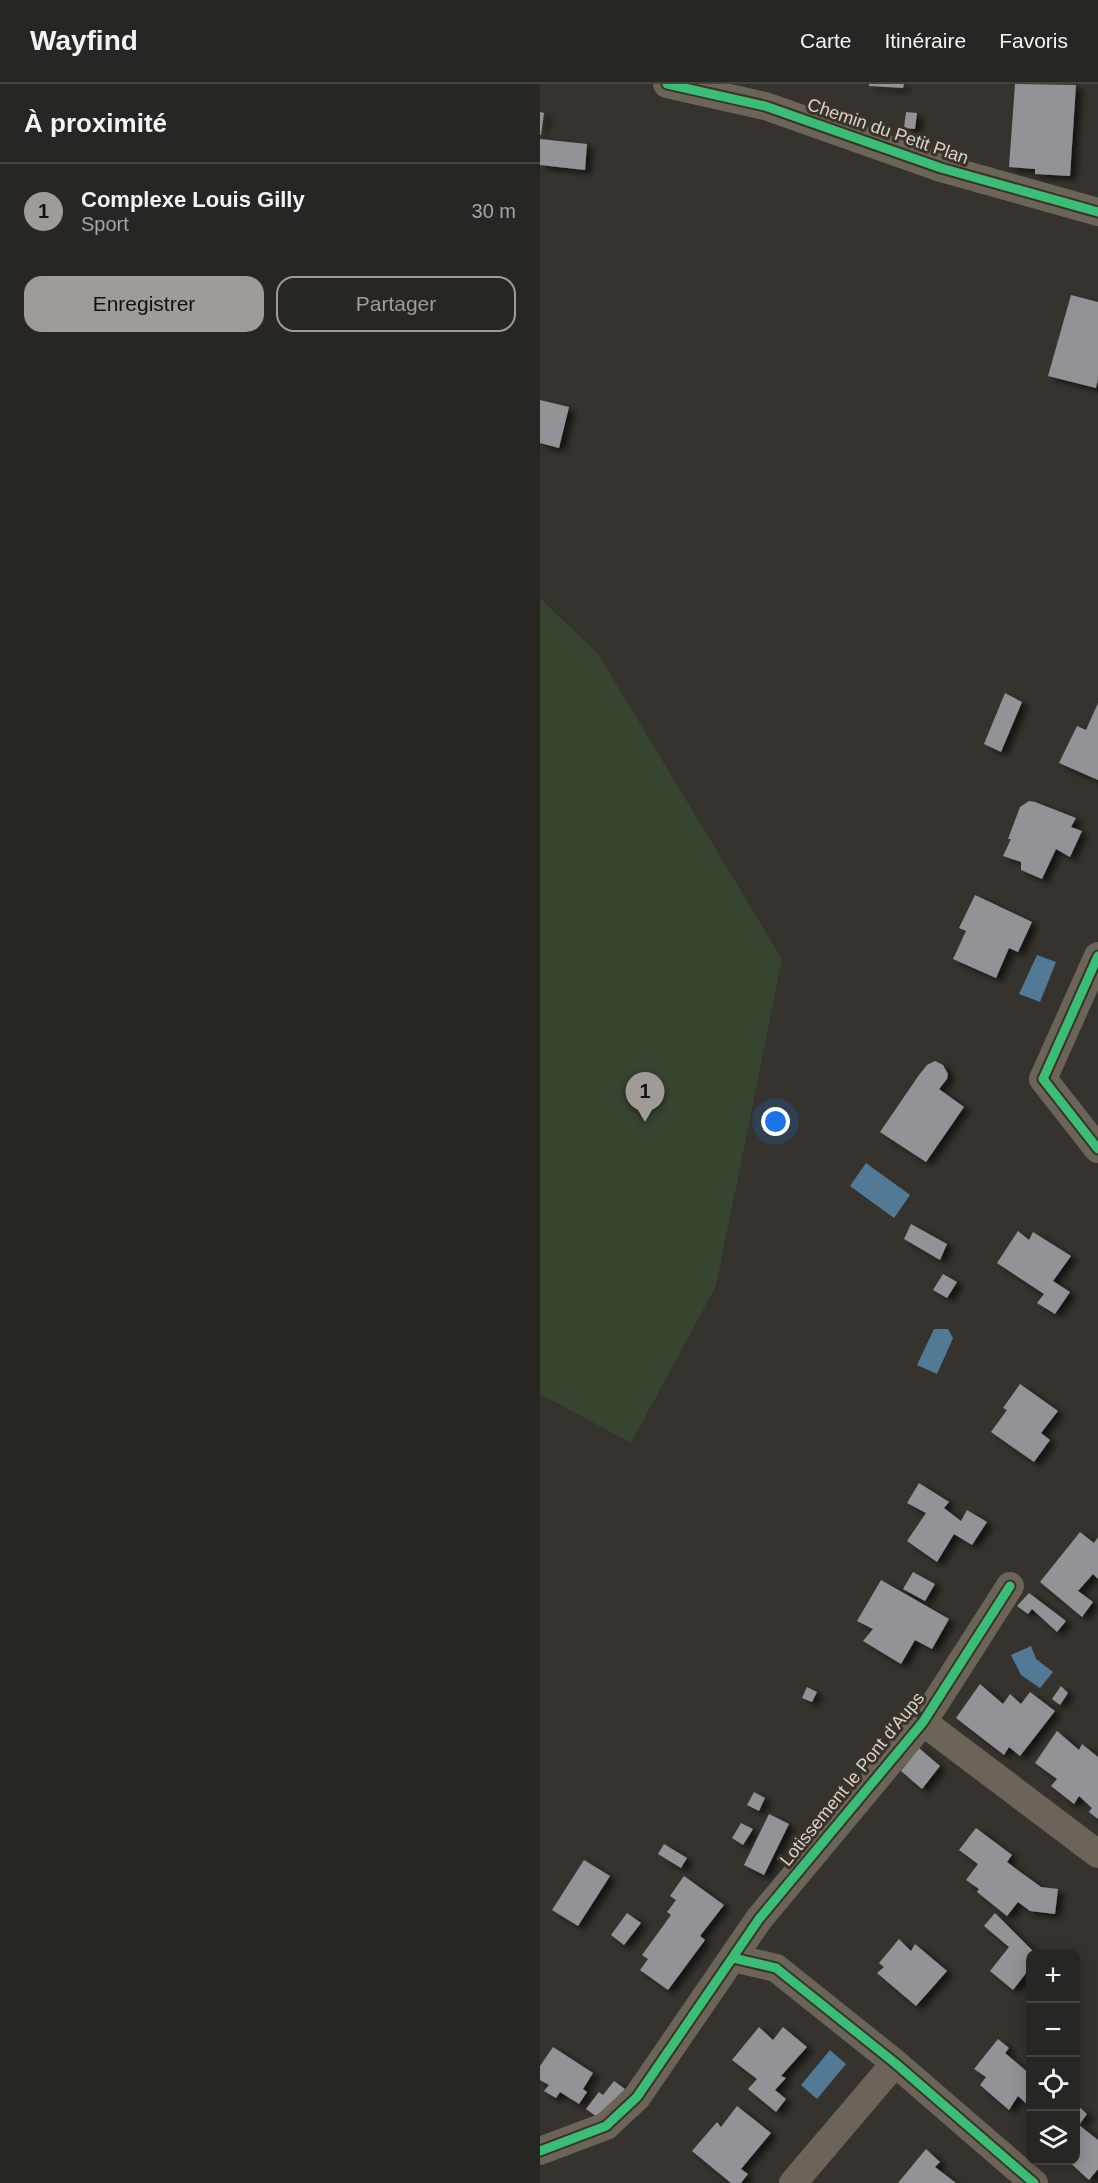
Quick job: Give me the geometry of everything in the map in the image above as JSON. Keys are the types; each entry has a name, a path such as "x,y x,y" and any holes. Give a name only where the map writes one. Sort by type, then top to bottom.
{"street":[{"name":"Chemin du Petit Plan","path":"667,84 765,106 941,168 1098,212"},
{"path":"1098,956 1043,1079 1098,1149"},
{"name":"Lotissement le Pont d'Aups","path":"540,2151 606,2126 637,2097 759,1919 923,1722 1010,1586"},
{"name":"Lotissement le Pont d'Aups","path":"923,1722 1098,1854"},
{"path":"733,1958 776,1968 895,2063 1034,2183"},
{"path":"794,2183 895,2063"}],"green space":[{"path":"540,598 598,654 782,959 716,1286 631,1443 540,1394"}],"water":[{"path":"1037,955 1056,962 1040,1002 1019,994"},
{"path":"866,1163 910,1195 894,1218 850,1186"},
{"path":"934,1329 948,1329 953,1338 937,1374 917,1365"},
{"path":"1031,1646 1036,1659 1053,1672 1040,1688 1021,1675 1011,1655"},
{"path":"830,2050 846,2064 817,2099 801,2085"}],"building":[{"path":"869,84 904,84 903,88 869,86"},
{"path":"1015,84 1076,85 1070,176 1035,174 1035,169 1009,167"},
{"path":"540,112 544,113 541,135 540,135"},
{"path":"906,112 917,113 915,129 904,128"},
{"path":"540,139 587,144 585,170 540,165"},
{"path":"1071,295 1098,302 1096,388 1048,376"},
{"path":"540,400 569,407 559,448 540,443"},
{"path":"1005,693 1022,702 1001,752 984,744"},
{"path":"1098,703 1098,780 1059,763 1077,726 1086,730"},
{"path":"1029,801 1076,818 1071,827 1082,831 1070,857 1056,849 1042,879 1021,870 1021,862 1003,856 1011,839 1008,839 1020,807"},
{"path":"975,895 1032,922 1018,952 1009,948 996,978 953,959 966,931 959,928"},
{"path":"935,1061 943,1065 948,1074 939,1089 964,1107 926,1162 880,1132 919,1075 927,1065"},
{"path":"911,1224 947,1244 940,1260 904,1239"},
{"path":"1018,1231 1029,1240 1033,1232 1071,1256 1053,1281 1070,1292 1055,1314 1037,1303 1044,1294 997,1263"},
{"path":"943,1274 957,1282 947,1298 933,1290"},
{"path":"1020,1384 1058,1411 1041,1433 1050,1440 1034,1462 991,1432 1007,1410 1003,1408"},
{"path":"919,1483 949,1502 944,1508 961,1521 967,1510 987,1522 972,1545 954,1534 937,1562 907,1541 926,1513 907,1503"},
{"path":"1080,1532 1094,1543 1098,1537 1098,1579 1093,1574 1078,1591 1093,1602 1082,1617 1040,1582"},
{"path":"913,1572 935,1584 925,1601 903,1589"},
{"path":"881,1580 949,1619 932,1649 915,1640 901,1664 863,1641 873,1629 857,1621"},
{"path":"1029,1593 1066,1621 1057,1632 1032,1609 1028,1614 1017,1606"},
{"path":"980,1684 1003,1704 1010,1694 1021,1704 1030,1692 1055,1711 1020,1756 1009,1747 1004,1755 956,1718"},
{"path":"1061,1686 1068,1693 1060,1705 1052,1699"},
{"path":"807,1687 817,1692 812,1702 802,1698"},
{"path":"1057,1731 1079,1750 1082,1744 1098,1757 1098,1819 1089,1812 1092,1808 1079,1796 1074,1804 1051,1786 1057,1779 1035,1763"},
{"path":"919,1748 940,1766 922,1789 901,1771"},
{"path":"754,1792 765,1798 759,1811 747,1805"},
{"path":"769,1814 789,1824 764,1875 744,1865"},
{"path":"741,1823 753,1829 743,1845 732,1838"},
{"path":"976,1828 1012,1855 1007,1862 1019,1871 1041,1887 1058,1889 1055,1914 1030,1911 1018,1902 1007,1916 977,1892 979,1889 966,1880 978,1864 959,1850"},
{"path":"664,1844 687,1858 681,1868 658,1854"},
{"path":"584,1860 610,1876 578,1926 552,1910"},
{"path":"684,1876 724,1905 700,1936 705,1940 668,1990 640,1970 648,1959 642,1955 671,1915 667,1912 676,1900 670,1896"},
{"path":"627,1913 641,1923 624,1945 611,1935"},
{"path":"995,1913 1031,1949 1026,1949 1026,1973 1013,1990 990,1971 1009,1947 984,1926"},
{"path":"899,1939 911,1951 915,1944 947,1971 916,2006 877,1973 884,1967 879,1963"},
{"path":"759,2027 773,2040 783,2027 807,2047 781,2076 786,2078 775,2090 786,2099 776,2112 748,2089 757,2079 732,2060"},
{"path":"998,2039 1009,2048 1005,2053 1026,2071 1026,2103 1018,2096 1009,2110 980,2085 986,2077 974,2069"},
{"path":"553,2047 593,2073 583,2089 587,2092 579,2104 560,2092 556,2098 544,2091 549,2085 540,2080 540,2066"},
{"path":"614,2081 625,2089 600,2119 586,2109 599,2092 603,2095"},
{"path":"737,2106 771,2133 741,2169 748,2174 741,2183 731,2183 692,2151 717,2122 721,2127"},
{"path":"1080,2108 1087,2114 1080,2124"},
{"path":"1080,2126 1098,2140 1098,2169 1089,2180 1072,2165 1080,2165"},
{"path":"926,2149 940,2162 935,2167 956,2183 898,2183"}],"cycle path":[{"path":"667,84 765,106 941,168 1098,212"},
{"path":"1098,956 1043,1079 1098,1149"},
{"path":"540,2151 606,2126 637,2097 759,1919 923,1722 1010,1586"},
{"path":"733,1958 776,1968 895,2063 1034,2183"}],"place":[{"name":"Complexe Louis Gilly","path":"645,1122"}]}
